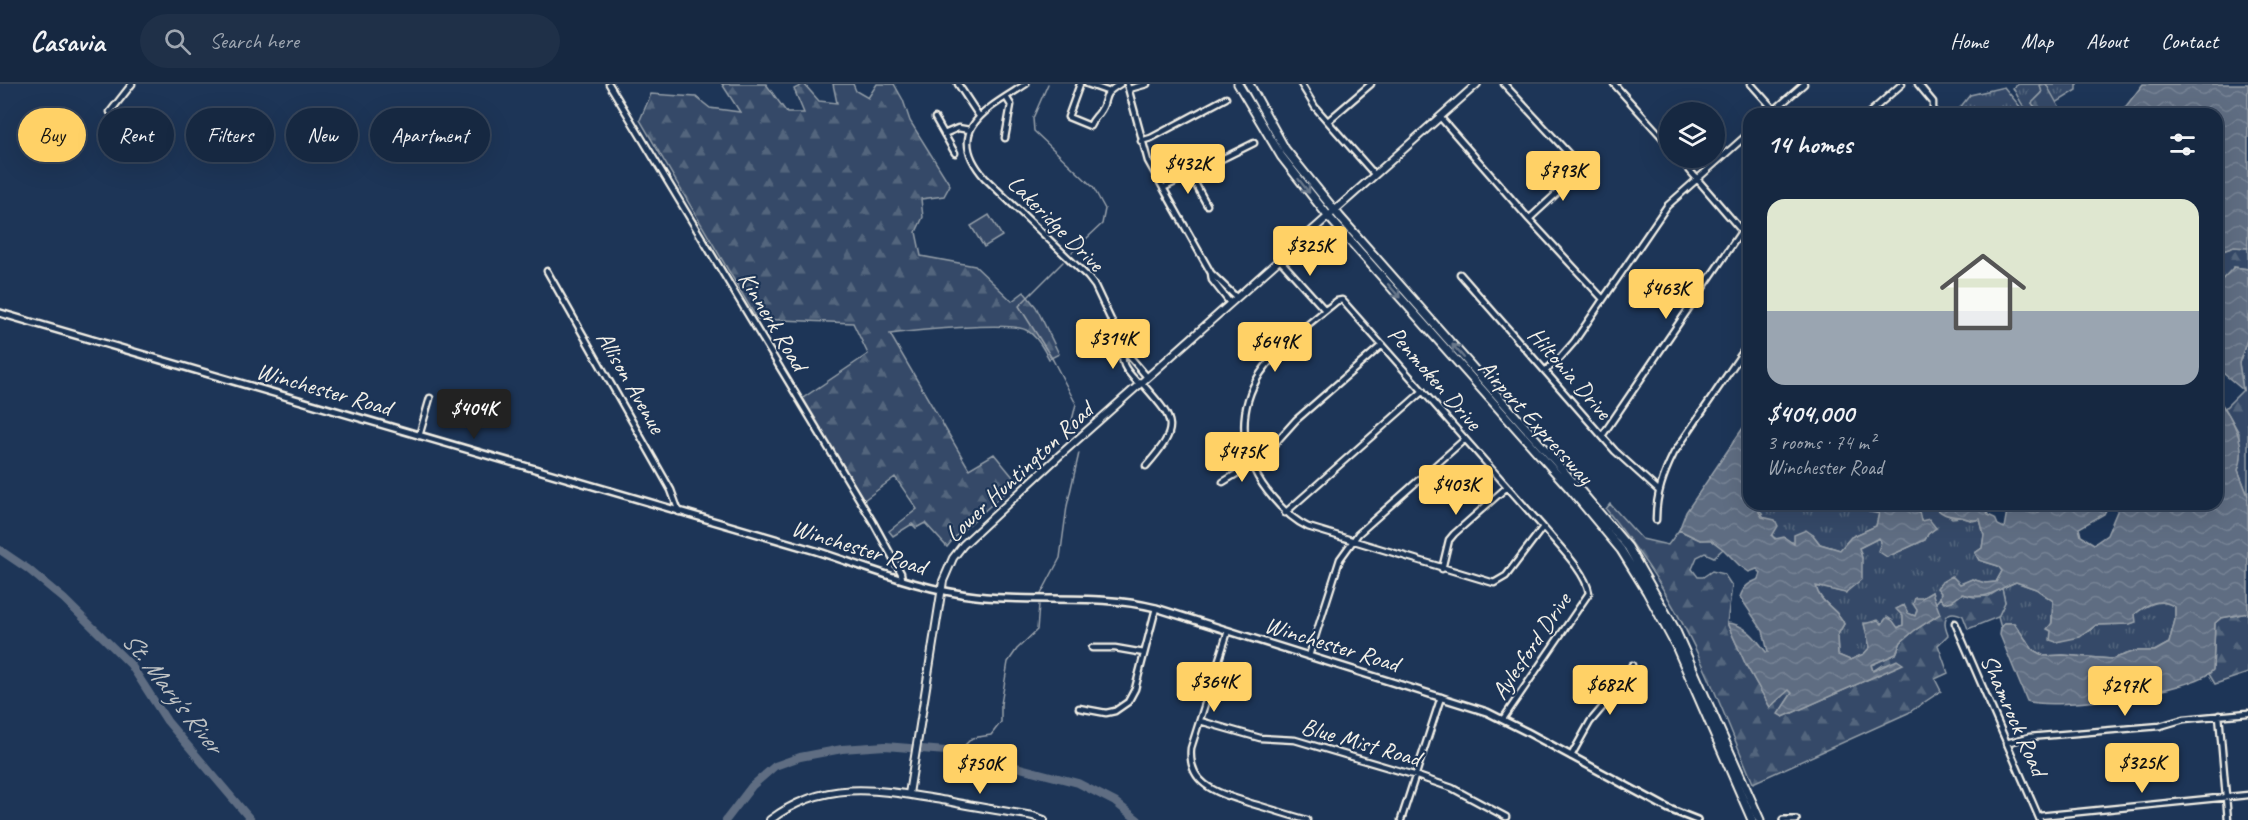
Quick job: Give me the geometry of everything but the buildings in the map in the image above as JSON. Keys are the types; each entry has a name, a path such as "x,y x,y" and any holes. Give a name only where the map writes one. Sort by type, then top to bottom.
{"main road":[{"name":"Airport Expressway","path":"1238,84 1281,156 1328,216 1571,490 1621,550 1676,646 1752,820"},
{"name":"Airport Expressway","path":"1249,84 1286,150 1335,210 1628,547 1676,629 1760,820"},
{"name":"Lower Huntington Road","path":"909,794 942,582 953,558 972,536 1142,381 1477,84"},
{"path":"770,820 795,804 830,791 855,789 909,794 1033,816 1044,820"}],"street":[{"path":"113,108 132,84"},
{"name":"Kinnerk Road","path":"609,84 873,522 901,573 902,579"},
{"path":"958,84 979,116"},
{"path":"1011,84 1015,91"},
{"path":"944,134 958,128 971,127 979,116 1026,84"},
{"path":"1080,84 1068,117 1090,126 1095,115 1099,114 1107,91 1120,84"},
{"path":"1087,84 1107,91"},
{"path":"1146,84 1128,87 1148,161 1211,273 1236,297"},
{"path":"1301,84 1315,107 1375,175"},
{"path":"1328,121 1371,84"},
{"path":"1504,84 1582,169 1529,219"},
{"path":"1614,84 1659,134"},
{"path":"1751,84 1770,108"},
{"path":"1779,108 1804,84"},
{"path":"1875,108 1902,84"},
{"path":"1918,84 1933,102 1934,108"},
{"path":"1005,138 1011,105 1006,97"},
{"path":"1141,141 1151,138 1226,98"},
{"path":"1440,117 1603,299"},
{"path":"935,118 955,153"},
{"name":"Lakeridge Drive","path":"971,127 969,147 980,172 1095,286 1142,381"},
{"path":"1545,371 1568,350 1666,206 1743,138"},
{"path":"1163,188 1254,143"},
{"path":"1688,168 1741,230"},
{"path":"1190,174 1207,205"},
{"path":"1602,436 1743,228"},
{"path":"1279,259 1325,310 1283,348 1260,374 1249,400 1244,436 1251,465 1260,483 1285,513 1296,522 1308,527 1494,583 1506,576 1543,527"},
{"name":"Allison Avenue","path":"547,271 671,490 678,512"},
{"path":"1211,273 1212,280 1230,303"},
{"name":"Hiltonia Drive","path":"1460,274 1602,436 1629,465 1658,490"},
{"name":"Penmoken Drive","path":"1325,310 1342,300 1543,527 1572,562 1588,585 1589,592"},
{"name":"Winchester Road","path":"0,313 816,551 941,590 976,596 1125,603 1156,608 1441,697 1503,719 1669,809 1697,820"},
{"path":"1222,482 1251,465 1269,450 1296,420 1383,345"},
{"name":"Lakeridge Drive","path":"1125,348 1121,356 1122,364 1142,381"},
{"path":"1656,520 1658,490 1674,453 1743,352"},
{"path":"1142,381 1164,407 1170,427 1165,443 1146,466"},
{"path":"1285,513 1423,391"},
{"path":"420,436 430,398"},
{"path":"1309,656 1340,559 1358,534 1465,439"},
{"path":"1442,569 1449,540 1507,487"},
{"name":"Aylesford Drive","path":"1503,719 1589,592"},
{"path":"1079,708 1106,713 1122,708 1131,698 1156,608"},
{"name":"Shamrock Road","path":"1955,623 2039,818"},
{"path":"1228,631 1191,748 1192,768 1207,786 1221,794 1307,820"},
{"path":"1092,648 1114,648 1144,653"},
{"path":"1571,756 1590,722 1617,690 1632,665"},
{"path":"1401,820 1441,697"},
{"path":"2006,743 2029,737 2160,726 2184,718 2248,712"},
{"path":"2219,715 2228,820"},
{"name":"Blue Mist Road","path":"1200,721 1260,738 1295,740 1417,776 1452,788 1506,817"},
{"path":"2039,818 2248,795"},
{"path":"1783,820 1796,820"}],"green space":[{"path":"722,84 766,84 787,113 804,113 794,89 804,84 819,101 837,103 833,84 853,84 856,91 868,98 877,84 894,84 903,100 910,121 950,185 944,196 921,199 923,217 916,232 921,256 975,266 1012,301 1024,292 1036,307 1059,354 1049,359 1033,336 1026,330 1016,327 960,328 890,334 969,469 994,454 1017,482 954,538 947,547 925,523 916,528 912,524 893,536 889,531 917,509 895,477 864,500 803,398 868,354 853,323 757,319 640,120 651,94 696,97 710,108 740,112"},
{"path":"2019,84 2041,84 2042,93 2032,103 2036,108 2026,108 2013,88"},
{"path":"2046,84 2077,84 2077,90 2056,103"},
{"path":"2046,84 2060,108 2036,108 2032,103 2042,93 2040,85"},
{"path":"2004,87 2021,108 1960,108 1970,95"},
{"path":"989,215 1002,236 984,247 971,226"},
{"path":"2234,247 2248,248 2248,269 2234,267 2223,279 2223,251"},
{"path":"2248,337 2248,496 2238,470 2239,433 2225,408 2243,390 2239,363"},
{"path":"1610,504 1642,539 1668,545 1679,530 1700,540 1711,539 1723,549 1714,557 1705,553 1697,557 1692,569 1698,577 1703,577 1712,571 1724,574 1732,586 1727,623 1746,665 1770,707 1789,689 1792,693 1779,713 1783,717 1902,664 1882,665 1873,671 1871,665 1896,654 1901,642 1940,614 1935,604 1940,598 1944,603 1962,594 1974,597 1989,596 2002,588 2005,602 1998,617 1968,629 1963,616 1952,613 1946,617 1945,625 1948,635 1938,645 1948,673 1935,679 1941,691 1908,713 1753,783 1713,688 1680,618 1653,573 1606,509"},
{"path":"1761,510 1868,510 1879,513 1876,526 1851,537 1840,550 1820,544 1813,535 1793,542 1777,539 1772,536 1775,529"},
{"path":"1941,510 1952,518 1961,517 1973,521 1980,519 1984,535 1982,548 1975,553 1979,560 1999,566 2002,571 1996,582 1985,583 1972,579 1960,585 1951,577 1942,582 1940,598 1935,604 1932,592 1922,598 1915,616 1897,610 1903,616 1903,625 1897,628 1885,620 1882,624 1864,623 1870,647 1864,654 1850,660 1838,655 1837,636 1844,624 1838,614 1821,597 1816,586 1846,593 1862,558 1859,548 1879,538 1887,557 1925,540 1928,534 1936,528 1921,521 1918,511"},
{"path":"2016,582 2036,589 2053,601 2051,631 2056,642 2083,634 2096,625 2135,622 2135,614 2145,607 2164,602 2175,606 2175,620 2169,643 2154,651 2136,651 2112,659 2063,655 2044,656 2033,650 2014,623 2005,623 2001,628 1998,617 2005,602 2002,588"},
{"path":"2248,613 2248,673 2215,684 2209,674 2213,669 2215,623 2221,618"}],"water":[{"path":"2143,84 2248,84 2248,248 2234,247 2223,251 2223,108 2125,108"},
{"path":"2234,267 2248,269 2248,337 2239,363 2243,390 2223,373 2223,279"},
{"path":"2223,407 2233,423 2240,442 2241,461 2238,470 2248,496 2248,613 2221,618 2215,623 2213,670 2180,686 2123,698 2065,703 2027,701 2000,635 2005,623 2014,623 2033,650 2044,656 2063,655 2112,659 2136,651 2155,651 2169,643 2175,620 2175,607 2164,602 2154,603 2135,614 2136,622 2096,625 2080,637 2056,642 2050,640 2051,631 2047,629 2052,623 2053,601 2036,589 2016,582 1985,596 1962,594 1944,603 1937,588 1952,576 1960,584 1972,579 1985,583 1996,582 2002,571 1998,566 1979,560 1975,553 1982,548 1984,535 1980,519 1972,520 1948,515 1938,510 1987,510 1988,515 1995,518 1998,525 2004,528 2005,510 2025,510 2027,512 2106,510 2104,514 2079,528 2081,536 2094,544 2107,535 2118,510 2223,510"},
{"path":"1743,428 1743,510 1759,510 1762,517 1775,520 1778,526 1772,536 1775,539 1784,537 1794,544 1794,535 1806,530 1820,544 1840,550 1851,537 1876,526 1879,513 1868,510 1920,510 1921,521 1929,519 1936,528 1928,534 1925,540 1887,557 1878,551 1881,542 1879,538 1859,548 1862,558 1862,579 1845,593 1816,586 1821,597 1838,614 1844,624 1837,636 1838,655 1850,660 1864,654 1870,647 1864,624 1878,620 1882,624 1887,617 1898,628 1903,625 1903,616 1896,609 1904,605 1908,613 1915,616 1917,610 1913,604 1915,598 1922,598 1932,592 1940,614 1901,642 1896,654 1871,665 1873,671 1897,660 1903,664 1783,717 1778,714 1792,693 1789,690 1770,707 1746,665 1727,623 1745,629 1768,652 1763,631 1740,597 1747,585 1759,579 1761,573 1757,569 1749,572 1711,540 1700,540 1679,530 1686,512"}],"waterway":[{"path":"1048,84 1033,118 1034,131 1093,187 1105,209 1102,224 1072,252"},
{"path":"1063,262 1019,306 1053,360 1076,404 1068,437"},
{"path":"1041,594 1060,558 1067,506 1079,453"},
{"name":"St. Mary's River","path":"0,550 28,569 64,599 131,665 167,721 251,820"},
{"path":"958,752 972,738 991,735 1001,722 1001,704 1008,662 1017,649 1037,630 1039,605"},
{"name":"St. Mary's River","path":"726,820 752,786 775,766 800,757 842,749 885,746 958,752 1078,783 1115,802 1138,820"}]}
